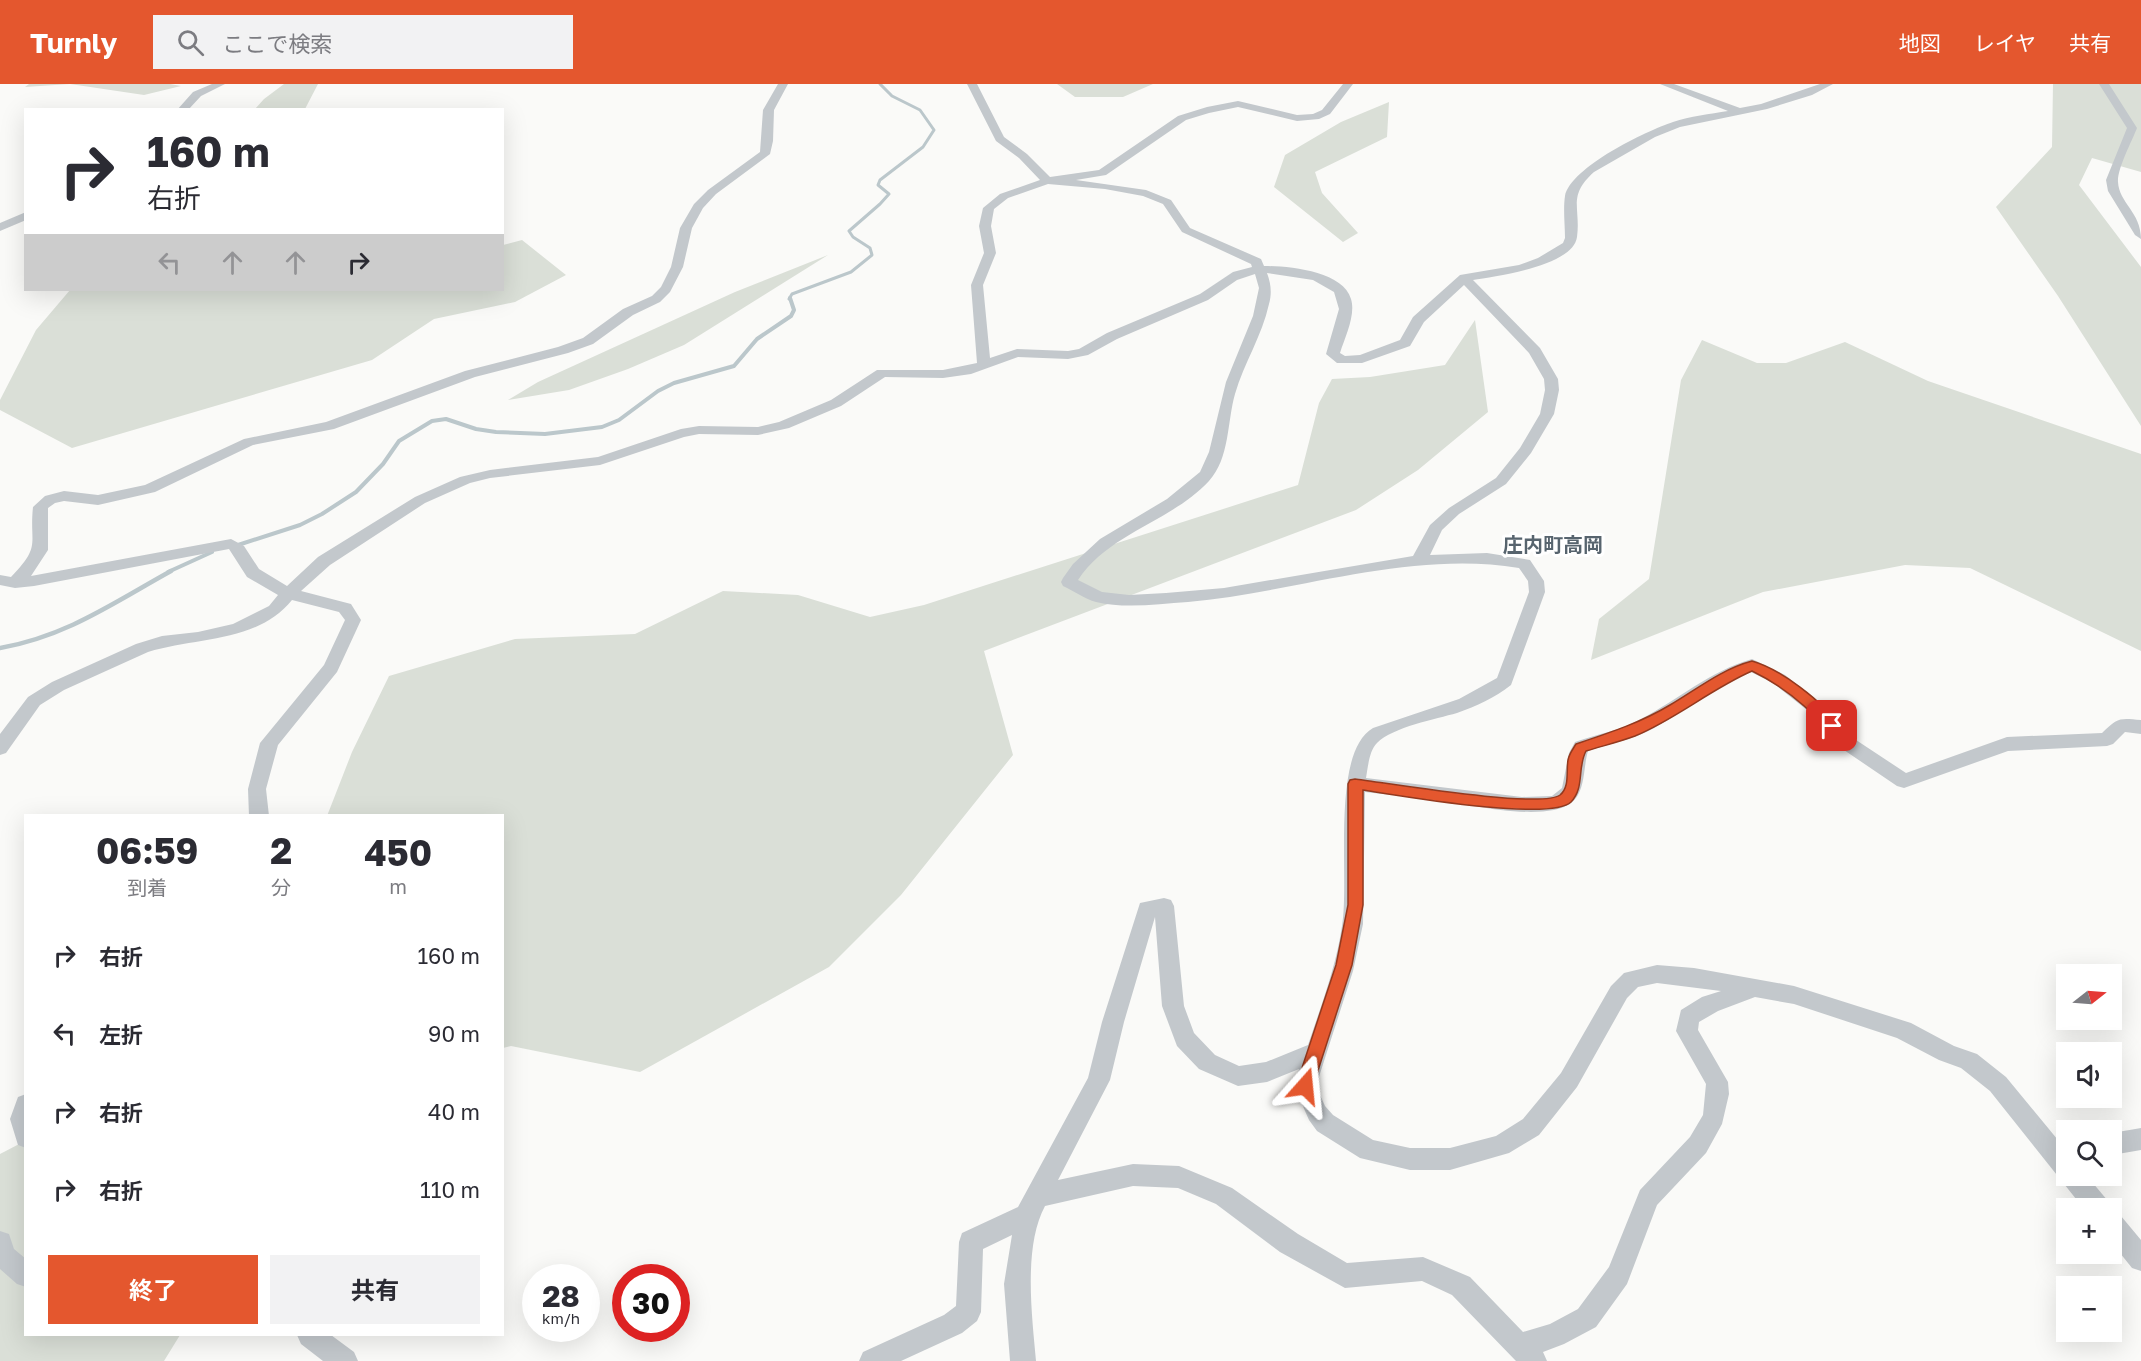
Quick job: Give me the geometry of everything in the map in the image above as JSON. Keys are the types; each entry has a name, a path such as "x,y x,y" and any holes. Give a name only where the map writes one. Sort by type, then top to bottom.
{"street":[{"path":"184,108 197,94 220,84"},
{"path":"7,582 39,556 42,547 38,523 41,507 50,500 64,496 81,499 108,498 150,489 249,442 329,426 470,374 588,341 628,312 656,299 666,289 677,267 686,228 698,206 712,192 765,154 769,144 767,118 774,94 783,84"},
{"path":"972,84 1000,139 1023,156 1047,181 1114,188 1146,194 1167,202 1186,230 1257,262 1265,285 1261,316 1229,393 1209,473 1186,492 1091,554 1075,570 1069,582 1099,597 1157,598 1224,593 1419,560 1487,558 1524,564 1536,581 1535,602 1505,681 1497,688 1463,704 1403,722 1379,733 1368,741 1361,755 1355,784 1355,905 1344,965 1305,1086 1317,1113 1325,1123 1368,1150 1410,1159 1450,1159 1501,1145 1531,1127 1569,1080 1619,992 1632,979 1658,974 1694,977 1794,995 1903,1030 1947,1053 1969,1061 1998,1084 2056,1155"},
{"path":"984,365 977,285 990,253 985,226 989,208 1004,196 1047,181 1102,173 1125,160 1138,148 1182,118 1207,110 1238,104 1297,118 1315,117 1326,112 1348,84"},
{"path":"1665,84 1740,112"},
{"path":"0,748 34,701 58,686 142,648 238,628 275,610 288,594 324,561 420,500 465,480 490,474 600,461 681,433 699,430 758,431 784,425 836,403 882,373 943,374 966,371 1017,353 1068,355 1083,352 1206,296 1226,280 1258,269 1320,277 1332,281 1341,289 1345,307 1345,320 1333,354 1342,360 1362,359 1405,343 1418,320 1464,278 1521,268 1555,255 1568,245 1571,238 1571,195 1581,178 1590,170 1651,135 1677,124 1784,101 1828,84"},
{"path":"2104,84 2132,128 2112,180 2114,191 2141,235"},
{"path":"0,227 24,216"},
{"path":"1419,560 1435,528 1454,511 1501,481 1526,450 1547,414 1552,390 1551,379 1535,351 1464,278"},
{"path":"7,582 123,566 231,544 244,555 252,572 288,594 345,608 353,621 331,668 269,743 256,789 259,814"},
{"path":"1355,784 1497,802 1542,805 1564,800 1573,789 1575,758 1581,747 1630,733 1674,709 1719,680 1752,665 1779,679 1818,710 1847,743 1904,781 2007,744 2107,739 2121,725 2141,727"},
{"path":"1023,1361 1017,1284 1032,1206 1100,1080 1113,1022 1147,909 1164,906 1173,1006 1185,1039 1208,1062 1238,1076 1267,1072 1316,1052"},
{"path":"872,1361 953,1324 968,1312 971,1242 1032,1206 1133,1175 1179,1177 1224,1196 1288,1243 1344,1276 1423,1269 1461,1286 1526,1353 1587,1318 1618,1275 1648,1198 1698,1144 1714,1117 1718,1094 1717,1082 1687,1031 1689,1017 1710,1004 1754,988"},
{"path":"24,1112 22,1119 24,1128"},
{"path":"2122,1143 2141,1140"},
{"path":"2080,1186 2090,1198"},
{"path":"2122,1236 2141,1259"},
{"path":"0,1243 3,1256 24,1273"},
{"path":"311,1336 345,1361"}],"shaded area":[{"path":"29,84 70,84 25,87"},
{"path":"70,84 170,84 181,86 144,95"},
{"path":"284,84 318,84 306,108 256,108"},
{"path":"1057,84 1153,84 1123,97 1075,97"},
{"path":"2053,84 2141,84 2141,172 2092,158 2079,185 2141,267 2141,426 2058,296 1996,207 2052,147"},
{"path":"1389,102 1387,137 1315,172 1322,193 1358,233 1343,242 1274,187 1285,155 1341,122"},
{"path":"522,240 566,275 515,302 434,319 372,360 72,448 0,410 0,400 36,330 69,291 504,291 504,245"},
{"path":"828,255 684,345 628,369 569,390 508,400 538,382 735,292"},
{"path":"1475,320 1488,412 1418,470 1356,510 984,651 1013,755 901,895 829,967 640,1072 511,1046 504,1048 504,814 328,814 352,752 389,676 515,639 635,634 723,591 798,595 870,617 924,605 1298,485 1319,403 1332,379 1370,377 1445,365"},
{"path":"1702,340 1757,363 1786,363 1845,342 1928,381 2141,454 2141,651 1970,568 1905,565 1763,592 1591,660 1599,619 1649,579 1681,380"},
{"path":"24,1142 24,1336 179,1336 164,1361 0,1361 0,1154"}],"waterway":[{"path":"789,299 792,294 851,272 872,255 870,248 853,237 849,231 889,194 878,185 880,180 923,147 934,130 920,110 892,96 880,84"},
{"path":"235,546 300,525 322,514 356,492 383,464 399,441 432,421 446,419 476,429 496,432 545,434 602,427 619,420 658,391 674,383 734,366 757,339 791,316 794,310 790,298"},
{"path":"168,572 212,552"},
{"path":"0,648 24,643 68,627 171,571"}],"district":[{"name":"庄内町高岡","path":"1553,545"}],"route":[{"path":"1305,1086 1344,965 1355,905 1355,784 1434,792 1497,802 1542,805 1564,800 1573,789 1575,758 1581,747 1630,733 1674,709 1719,680 1752,665 1779,679 1818,710 1832,726"}]}
